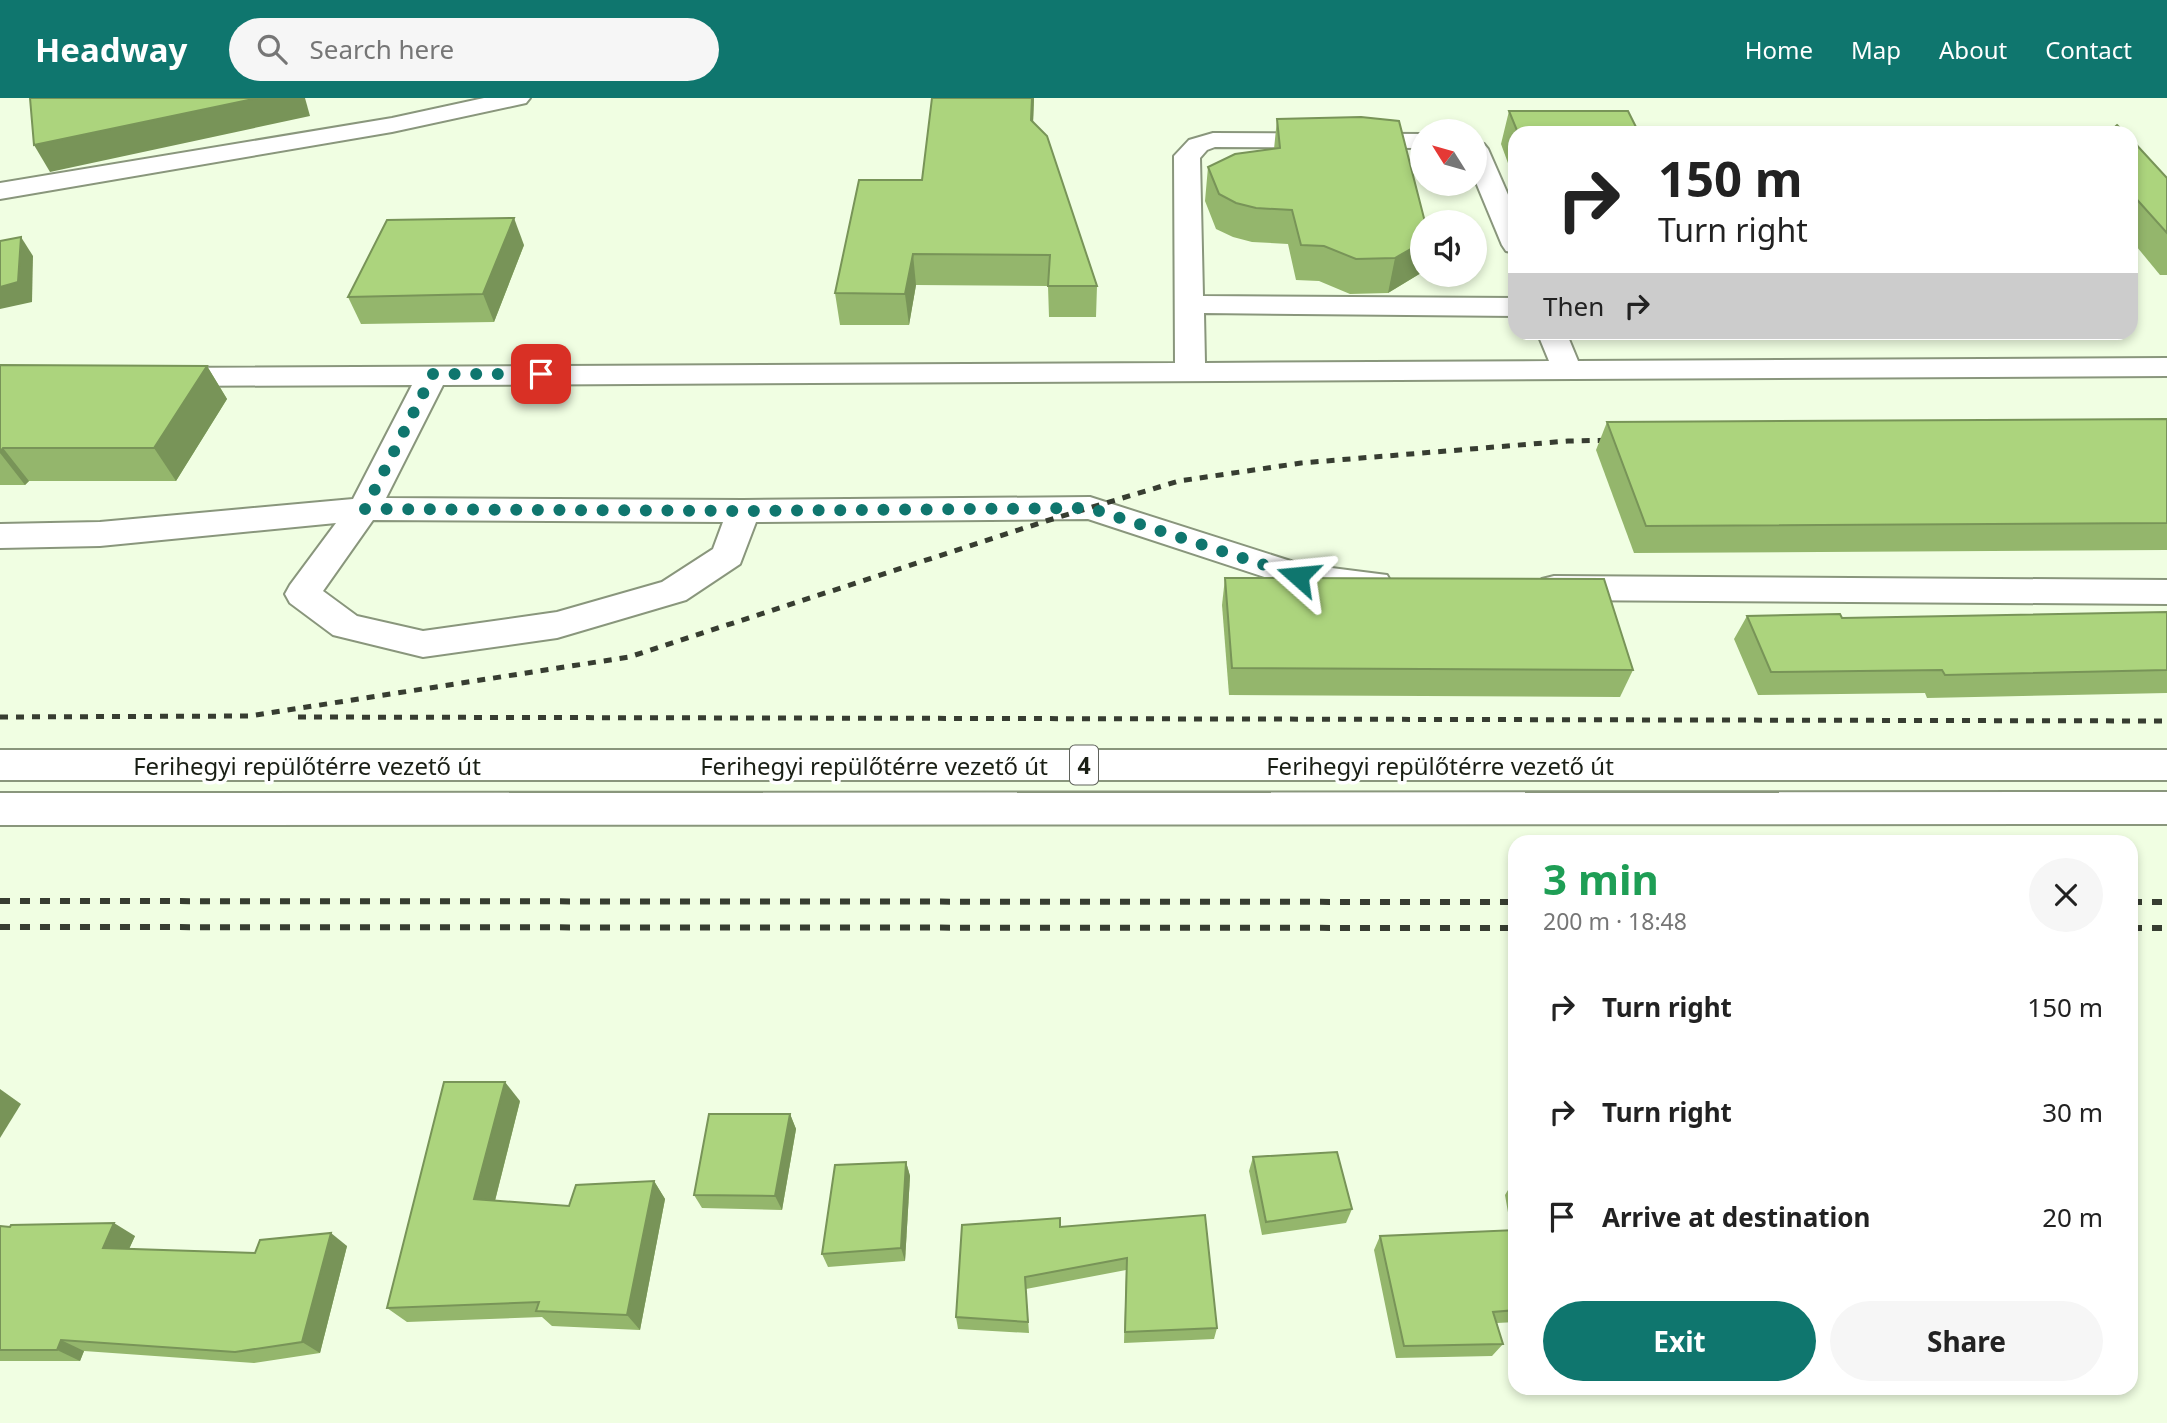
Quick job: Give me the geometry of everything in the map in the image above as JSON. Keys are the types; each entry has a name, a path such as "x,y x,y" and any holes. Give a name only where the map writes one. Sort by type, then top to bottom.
{"main road":[{"path":"0,191 393,125 518,98"},
{"path":"1190,371 1187,156 1198,145 1213,140 1410,141"},
{"path":"1488,179 1508,226"},
{"path":"1189,304 1508,307"},
{"path":"1554,340 1566,369"},
{"path":"126,377 2167,367"},
{"path":"433,374 365,509 302,594 346,626 423,645 557,625 674,591 728,556 743,511"},
{"path":"0,536 100,534 365,509 743,511 1090,508 1298,576 1408,588"},
{"path":"1518,588 2167,592"},
{"name":"Ferihegyi repülőtérre vezető út","path":"0,765 2167,765"},
{"name":"Ferihegyi repülőtérre vezető út","path":"0,809 2167,808"}],"building":[{"path":"30,98 258,98 34,145"},
{"path":"932,98 1032,98 1031,120 1047,136 1097,286 1048,286 1050,255 913,254 905,294 835,293 859,180 922,180"},
{"path":"1509,111 1628,111 1636,126 1515,126"},
{"path":"1361,117 1399,121 1410,164 1410,196 1418,196 1422,210 1410,210 1410,249 1395,258 1356,259 1324,246 1301,245 1292,210 1256,208 1236,203 1219,194 1208,167 1235,154 1280,148 1277,119"},
{"path":"2138,147 2167,178 2167,233 2138,201"},
{"path":"514,218 483,294 348,297 387,220"},
{"path":"21,237 18,282 0,287 0,241"},
{"path":"0,365 207,366 154,448 3,448 0,452"},
{"path":"2167,419 2167,523 1646,526 1607,422"},
{"path":"1225,578 1604,579 1633,670 1232,668"},
{"path":"2167,612 2167,670 1945,675 1942,670 1771,672 1747,616 1840,614 1842,618"},
{"path":"444,1082 505,1082 474,1199 569,1206 576,1185 654,1181 627,1315 536,1311 539,1302 387,1308"},
{"path":"709,1114 790,1114 775,1196 694,1195"},
{"path":"1337,1152 1352,1209 1266,1222 1253,1157"},
{"path":"906,1162 901,1248 822,1254 835,1165"},
{"path":"1205,1215 1217,1328 1125,1332 1127,1258 1025,1277 1028,1322 956,1317 962,1225 1060,1218 1060,1227"},
{"path":"114,1223 103,1248 255,1253 260,1240 331,1233 302,1342 235,1352 61,1340 57,1350 0,1350 0,1226"},
{"path":"1508,1230 1508,1311 1493,1312 1503,1344 1404,1346 1380,1236"}],"railway":[{"path":"0,717 249,716 629,657 1046,521 1179,481 1301,463 1568,441 1618,440"},
{"path":"298,717 2167,721"},
{"path":"0,901 1508,902"},
{"path":"2138,902 2167,902"},
{"path":"0,927 1508,928"},
{"path":"2138,928 2167,928"}],"route":[{"path":"541,374 433,374 365,509 743,511 1090,508 1298,576"}]}
